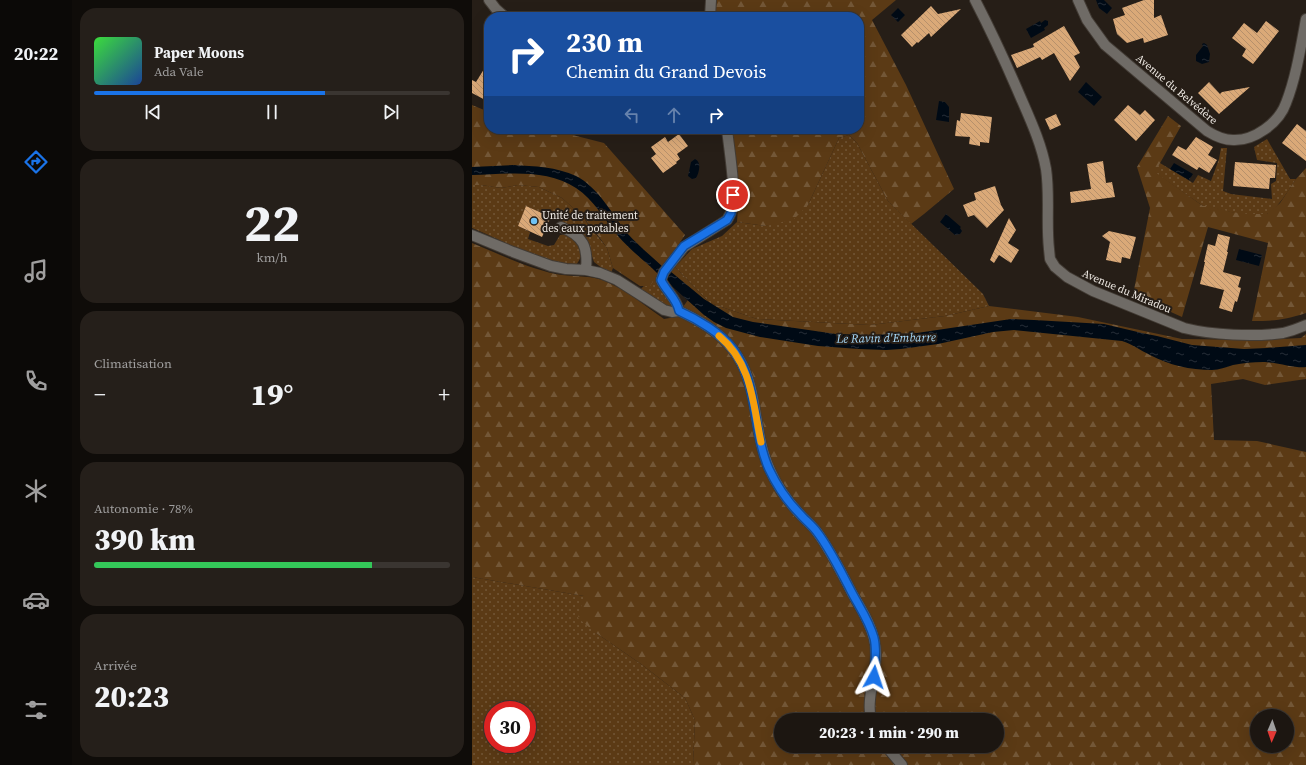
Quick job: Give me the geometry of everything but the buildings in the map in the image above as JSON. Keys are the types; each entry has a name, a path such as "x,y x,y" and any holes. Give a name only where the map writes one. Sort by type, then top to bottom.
{"street":[{"path":"489,0 499,12"},
{"path":"710,0 710,12"},
{"name":"Avenue du Miradou","path":"975,0 1027,111 1038,141 1046,171 1048,249 1050,259 1056,267 1067,277 1093,291 1184,328 1223,334 1261,334 1283,333 1306,325"},
{"name":"Avenue du Belvédère","path":"1078,0 1087,20 1105,45 1207,131 1224,139 1234,140 1244,139 1264,130 1276,118 1286,104 1306,19"},
{"path":"679,311 676,301 664,287 661,280 664,272 684,246 727,220 731,213 733,205 727,134"},
{"path":"561,227 573,232 583,242 587,252 586,270"},
{"path":"472,234 512,252 551,266 566,269 586,270 600,273 617,280 664,310 672,312 679,311 704,324 732,348 745,369 749,380 762,449 772,475 778,487 788,500 817,532 836,562 870,626 876,651 870,704 871,713"},
{"path":"892,753 902,765"}],"green space":[{"path":"714,0 896,0 872,20 906,85 954,189 911,224 888,201 857,143 849,135 839,138 808,205 794,219 766,226 737,222 739,193 733,134 864,134 864,12 713,12"},
{"path":"472,105 484,110 484,134 569,134 604,143 685,235 650,286 640,286 613,268 607,248 594,230 581,215 562,198 539,187 518,185 501,188 472,185"},
{"path":"1168,116 1181,126 1155,172 1203,206 1210,206 1231,212 1267,214 1280,203 1296,179 1306,168 1306,313 1279,320 1252,321 1268,243 1208,227 1182,317 1133,295 1150,208 1137,167"},
{"path":"849,135 857,143 888,201 983,294 989,306 945,316 870,325 757,319 710,303 675,267 692,249 722,236 737,222 766,226 808,205 839,138"},
{"path":"1267,139 1290,179 1296,179 1279,204 1271,212 1264,215 1233,213 1203,206 1154,172 1160,163 1193,183 1198,175 1211,181 1219,159 1221,148 1227,148 1223,191 1231,194 1272,199 1271,184 1276,181 1277,163 1257,160 1254,147"},
{"path":"472,185 501,188 518,185 539,187 562,198 581,215 607,248 613,268 611,273 594,262 586,239 574,227 526,206 518,226 530,232 528,239 548,246 554,245 560,235 568,234 578,244 581,251 581,256 576,265 534,256 472,228"},
{"path":"472,243 516,262 540,270 562,275 590,277 601,280 629,294 664,319 676,317 690,297 669,274 675,267 710,303 757,319 870,325 945,316 989,306 1078,317 1182,339 1256,340 1301,338 1306,334 1306,379 1265,385 1243,379 1211,384 1214,440 1257,441 1306,452 1306,765 693,765 695,720 685,698 641,664 596,633 578,618 584,596 472,577"},
{"path":"658,274 657,279 659,288 673,307 669,308 641,289 652,277"},
{"path":"472,577 584,596 596,633 641,664 685,698 695,720 693,765 472,765"}],"water":[{"path":"1096,0 1104,0 1112,8 1107,14 1099,8"},
{"path":"898,8 905,15 898,22 891,15"},
{"path":"1045,20 1048,21 1048,25 1044,28 1045,30 1031,38 1026,29 1040,21 1041,23"},
{"path":"1204,43 1207,45 1210,54 1209,62 1202,64 1196,61 1196,55"},
{"path":"1086,82 1102,97 1094,106 1078,92"},
{"path":"939,101 945,102 949,107 949,122 936,120"},
{"path":"695,159 699,163 699,171 696,178 692,179 688,176 691,162"},
{"path":"1174,163 1193,174 1189,180 1170,169"},
{"path":"513,165 553,169 569,173 584,181 598,194 627,233 663,267 658,274 623,241 599,210 576,188 552,177 539,175 512,173 472,175 472,167"},
{"path":"946,214 961,227 960,228 962,231 960,234 955,235 940,222"},
{"path":"1239,249 1262,255 1259,266 1236,260"},
{"name":"Le Ravin d'Embarre","path":"670,271 704,299 733,317 753,322 836,334 872,335 917,333 1011,319 1104,324 1192,345 1244,349 1306,345 1306,367 1259,362 1237,364 1215,370 1196,369 1165,362 1122,341 1014,330 993,332 938,344 901,349 886,350 818,346 760,337 726,328 714,322 665,280"}],"slow traffic":[{"path":"719,336 732,348 745,369 749,380 761,442"}],"place":[{"name":"Unité de traitement des eaux potables","path":"534,221"}],"route":[{"path":"733,195 733,205 727,220 684,246 664,272 661,280 664,287 676,301 679,311 704,324 723,339 732,348 745,369 749,380 762,449 769,468 778,487 817,532 836,562 870,626 876,651 874,677"}]}
